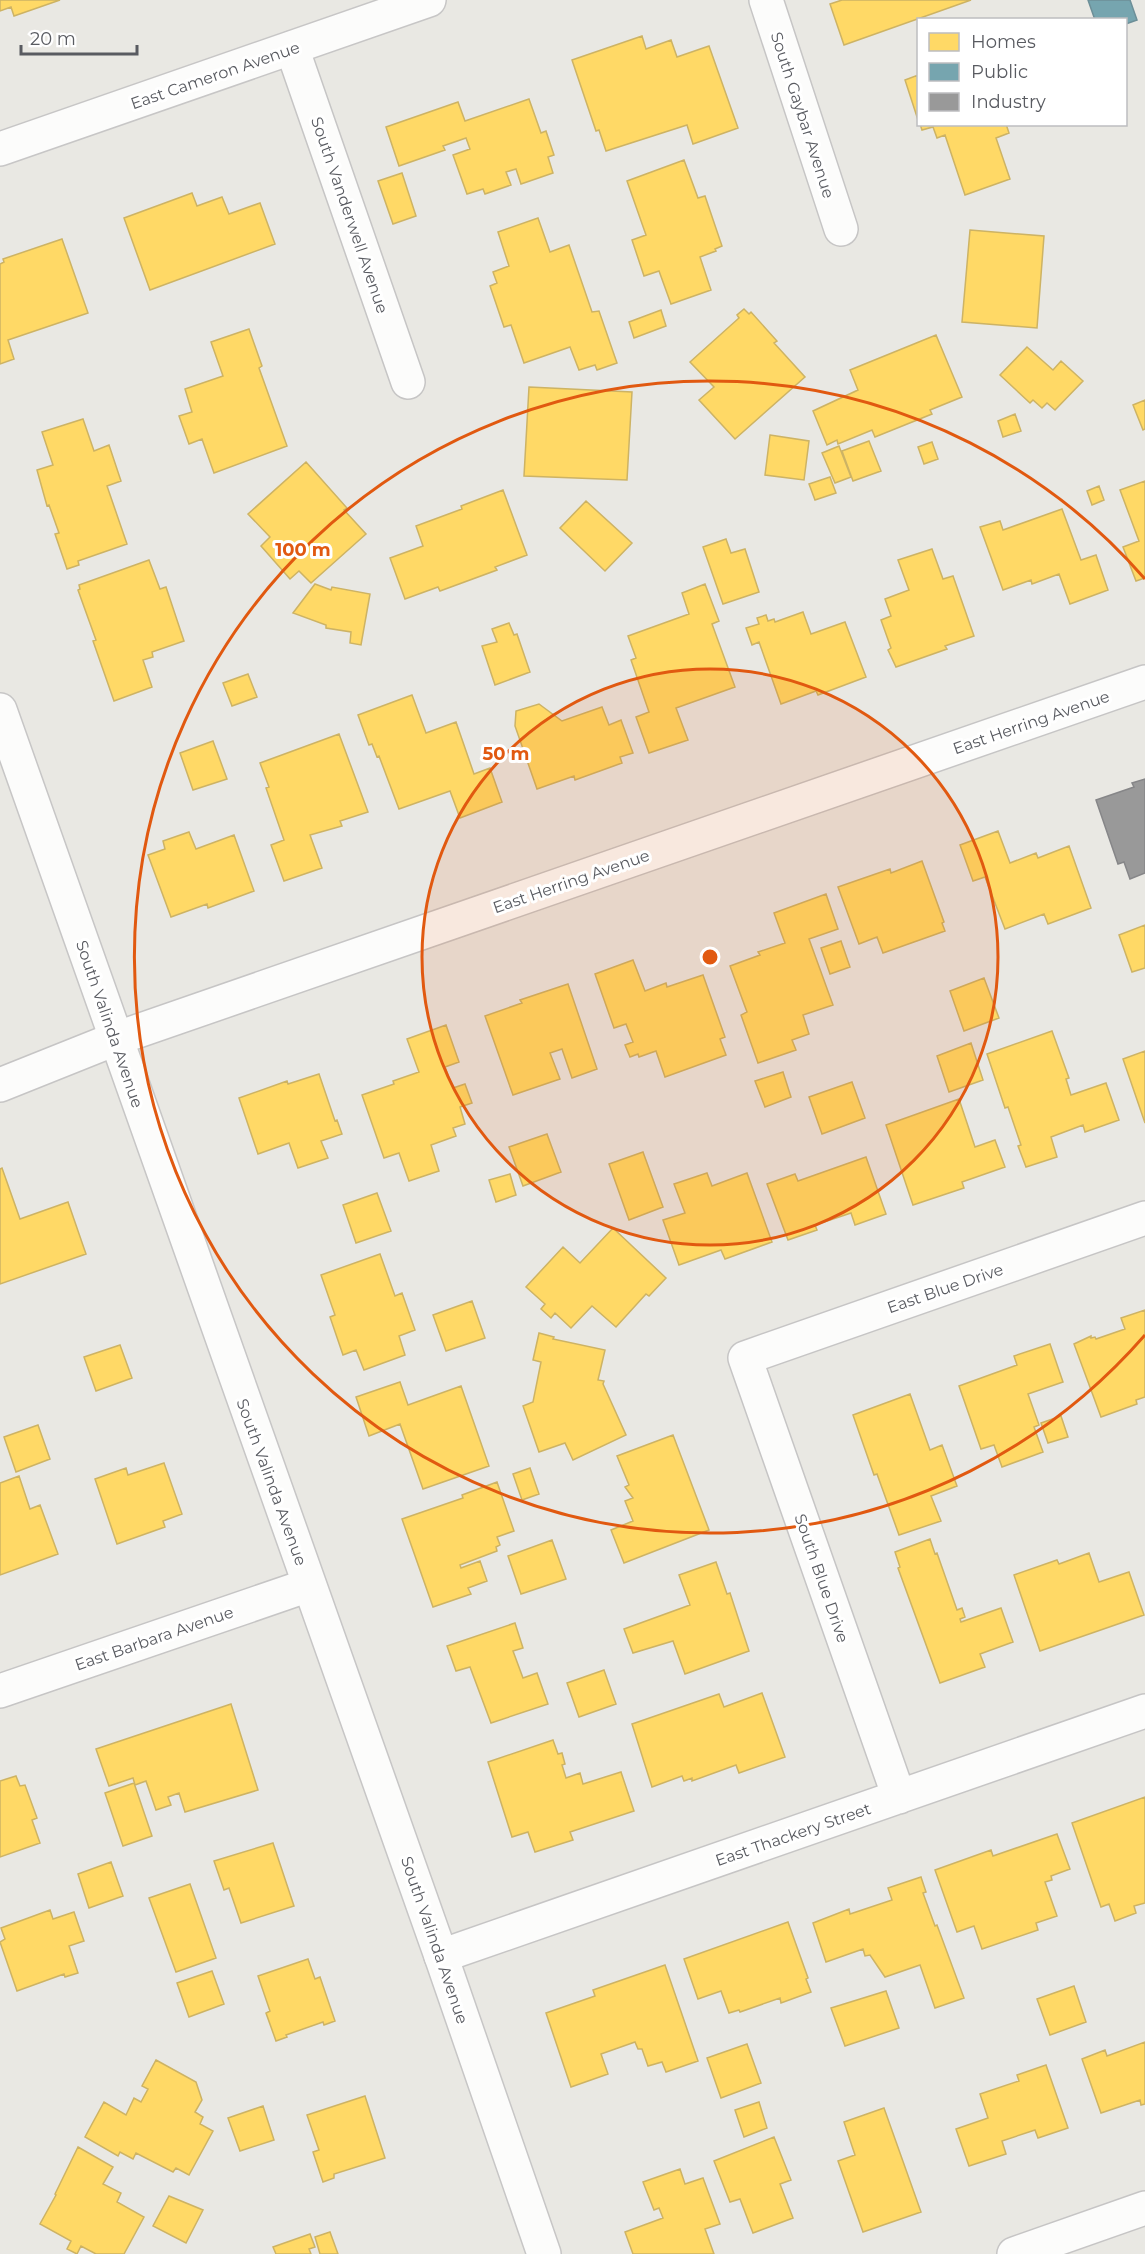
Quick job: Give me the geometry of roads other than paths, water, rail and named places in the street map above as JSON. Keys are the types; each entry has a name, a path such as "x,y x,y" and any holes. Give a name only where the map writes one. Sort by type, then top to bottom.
{"street":[{"name":"East Cameron Avenue","path":"0,149 429,0"},
{"name":"South Gaybar Avenue","path":"766,0 841,229"},
{"name":"South Vanderwell Avenue","path":"292,48 408,382"},
{"name":"East Herring Avenue","path":"0,1085 115,1039 1145,682"},
{"name":"South Valinda Avenue","path":"0,710 441,1956 544,2254"},
{"name":"East Blue Drive","path":"745,1358 1145,1218"},
{"name":"South Blue Drive","path":"745,1358 899,1797"},
{"name":"East Barbara Avenue","path":"0,1691 309,1586"},
{"name":"East Thackery Street","path":"441,1956 1145,1711"},
{"path":"1014,2254 1145,2208"}]}
